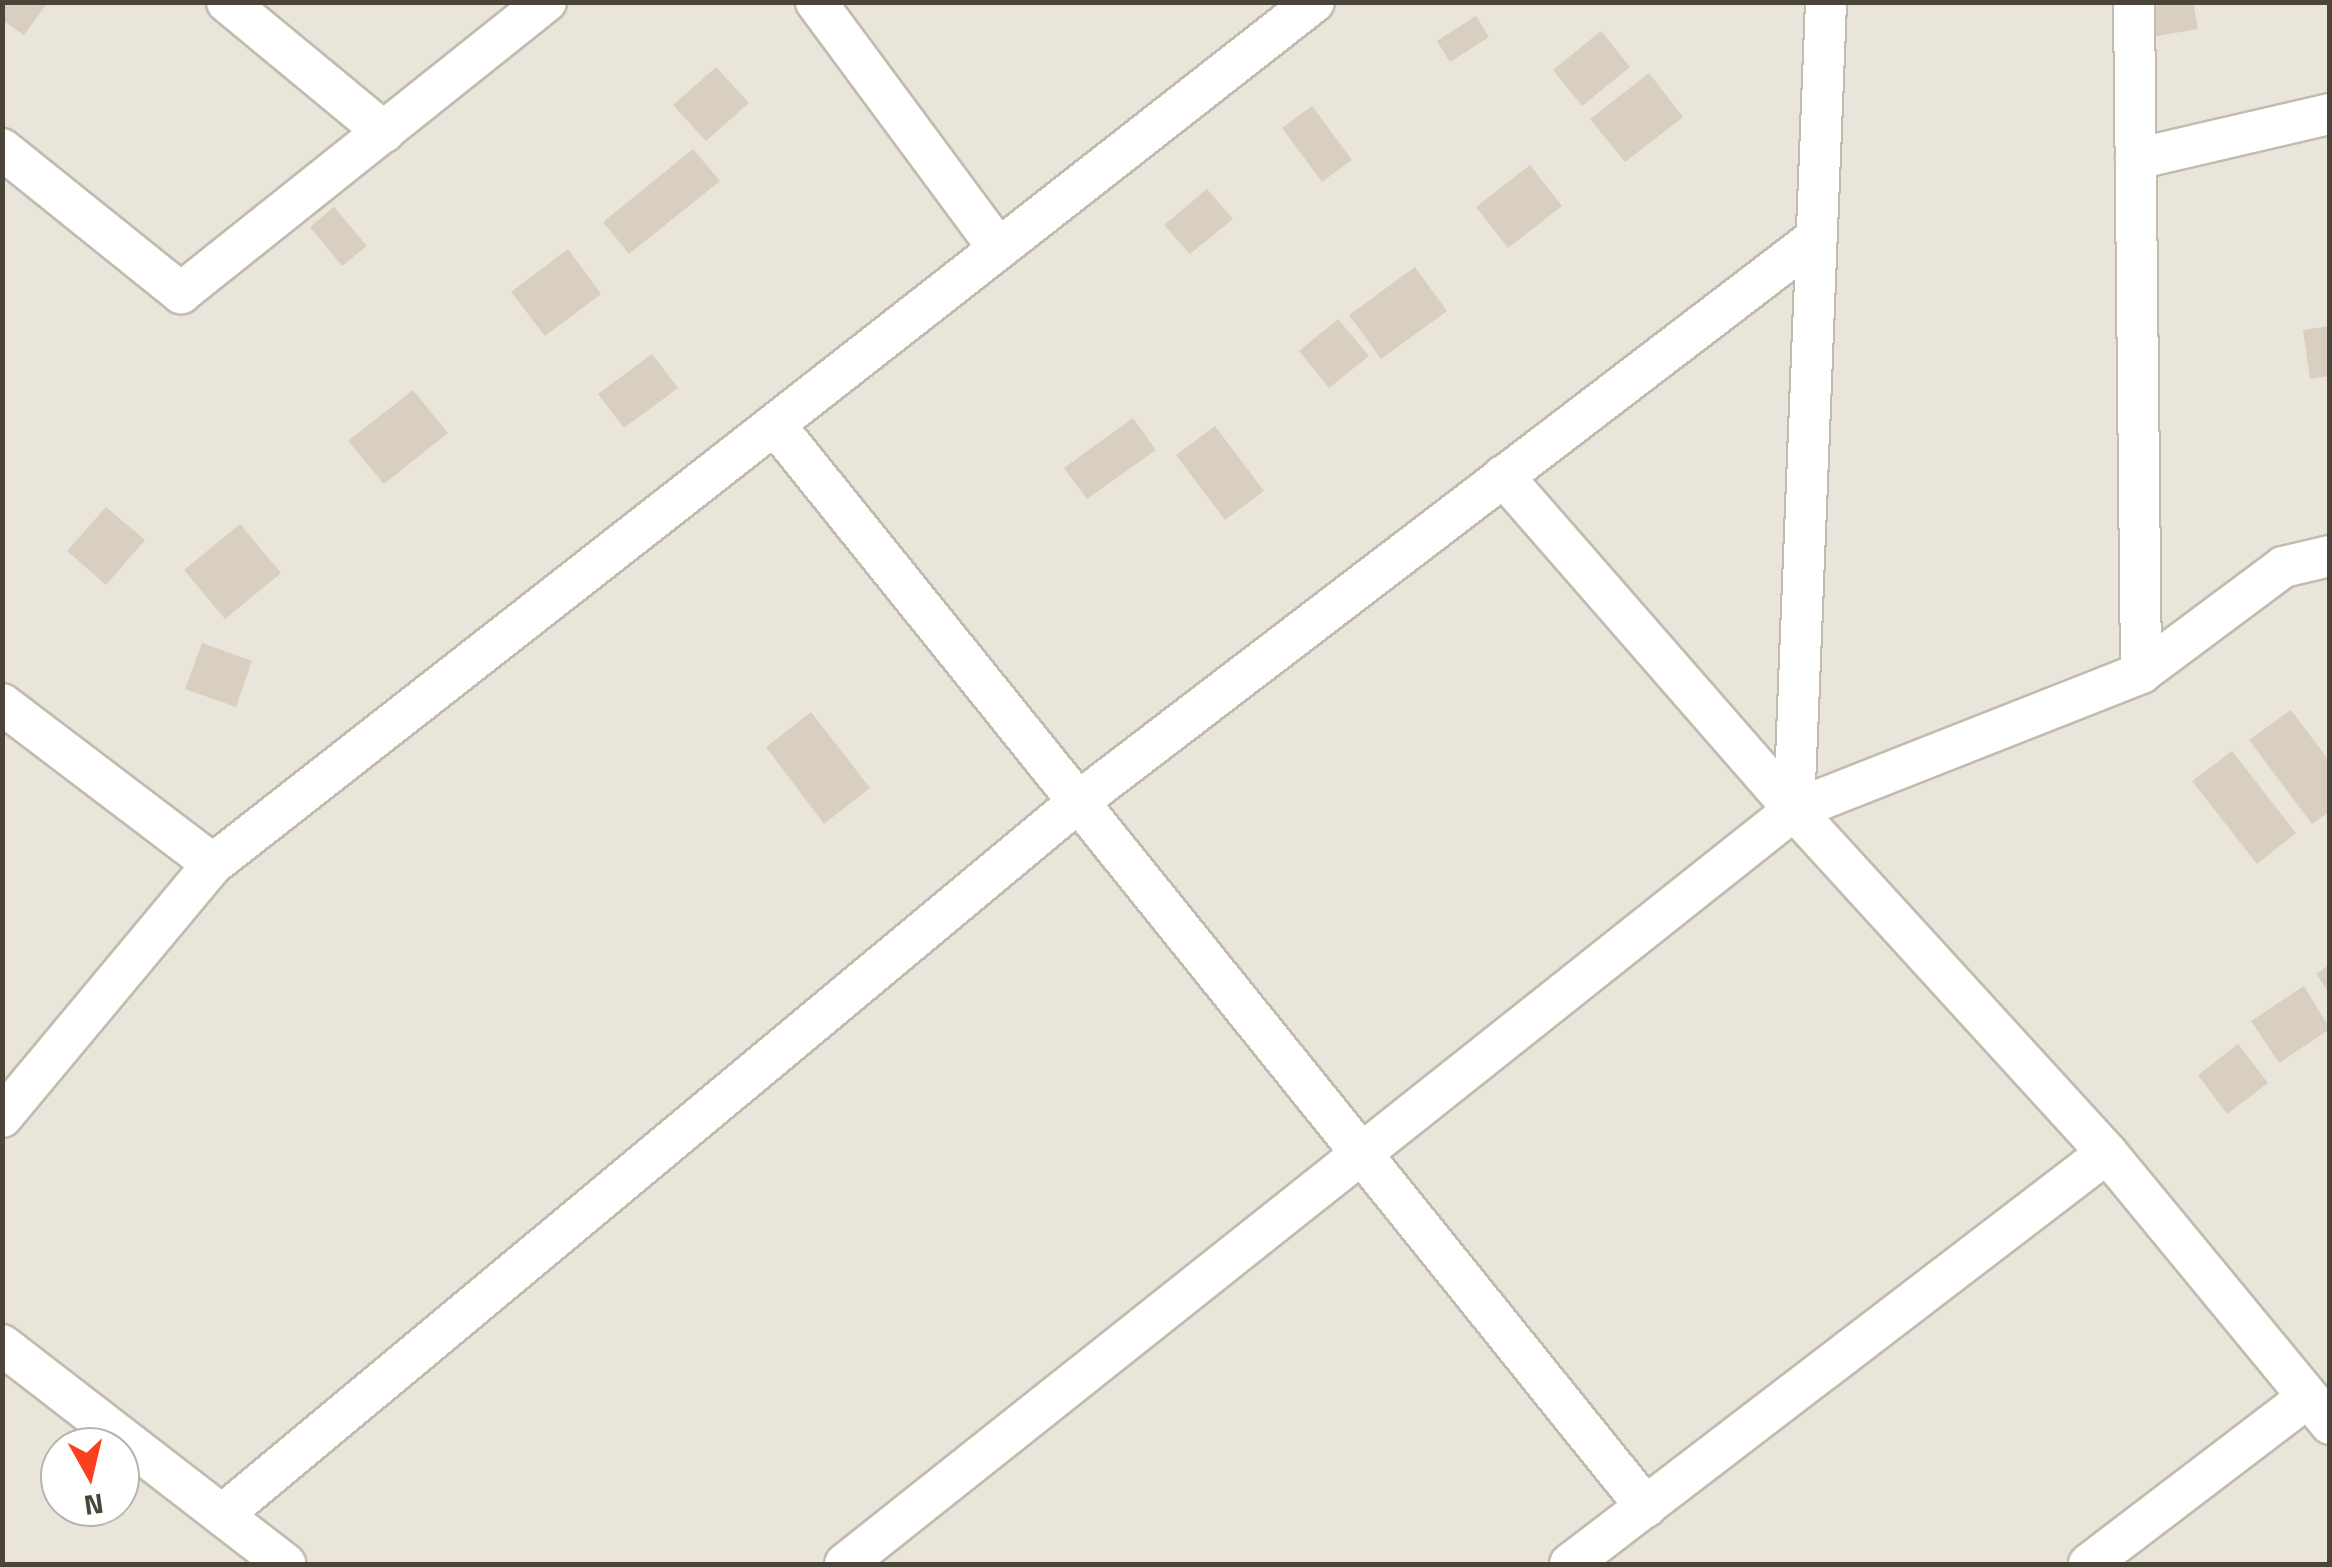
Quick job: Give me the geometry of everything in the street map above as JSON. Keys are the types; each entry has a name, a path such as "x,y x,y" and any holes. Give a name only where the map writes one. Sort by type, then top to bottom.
{"street":[{"path":"228,2 384,132"},
{"path":"2,149 182,292 546,2"},
{"path":"816,2 999,250"},
{"path":"2,1117 213,864 1314,2"},
{"path":"1794,810 1826,2"},
{"path":"2134,2 2141,674"},
{"path":"2136,159 2330,114"},
{"path":"222,1516 1078,802 1816,238"},
{"path":"775,425 1646,1507"},
{"path":"1504,476 1794,810 2107,1153 2318,1410 2089,1564"},
{"path":"845,1564 1794,810 2141,674 2284,567 2330,556"},
{"path":"2,704 213,864"},
{"path":"1570,1564 2107,1153"},
{"path":"2,1345 285,1564"}],"shaded area":[{"path":"3,3 2329,3 2329,1564 3,1564"}],"building":[{"path":"2,2 48,2 24,35 2,20"},
{"path":"2193,2 2198,29 2146,38 2141,9"},
{"path":"1476,16 1489,37 1450,62 1437,41"},
{"path":"1601,31 1630,67 1582,106 1553,70"},
{"path":"716,67 749,103 706,141 673,105"},
{"path":"1649,73 1683,117 1625,162 1590,119"},
{"path":"1312,106 1352,160 1322,182 1282,128"},
{"path":"693,149 720,181 629,254 603,222"},
{"path":"1530,165 1562,206 1508,248 1476,207"},
{"path":"1207,189 1233,219 1190,254 1164,225"},
{"path":"334,207 367,246 342,266 310,227"},
{"path":"568,249 601,294 545,336 511,292"},
{"path":"1415,267 1447,311 1381,359 1349,315"},
{"path":"1338,319 1369,356 1329,388 1299,351"},
{"path":"2330,326 2330,376 2310,379 2303,330"},
{"path":"652,354 678,388 624,428 598,394"},
{"path":"413,390 448,433 384,484 348,441"},
{"path":"1133,418 1156,450 1087,499 1064,468"},
{"path":"1215,426 1264,491 1225,520 1176,455"},
{"path":"106,507 145,540 106,585 67,551"},
{"path":"240,524 281,573 225,619 184,570"},
{"path":"202,643 252,661 236,707 185,689"},
{"path":"2291,710 2330,762 2330,811 2312,824 2249,740"},
{"path":"811,712 870,788 824,824 766,747"},
{"path":"2232,751 2296,833 2257,864 2192,781"},
{"path":"2330,964 2330,994 2316,974"},
{"path":"2304,986 2330,1029 2279,1063 2251,1021"},
{"path":"2238,1044 2268,1083 2227,1114 2198,1075"}]}
